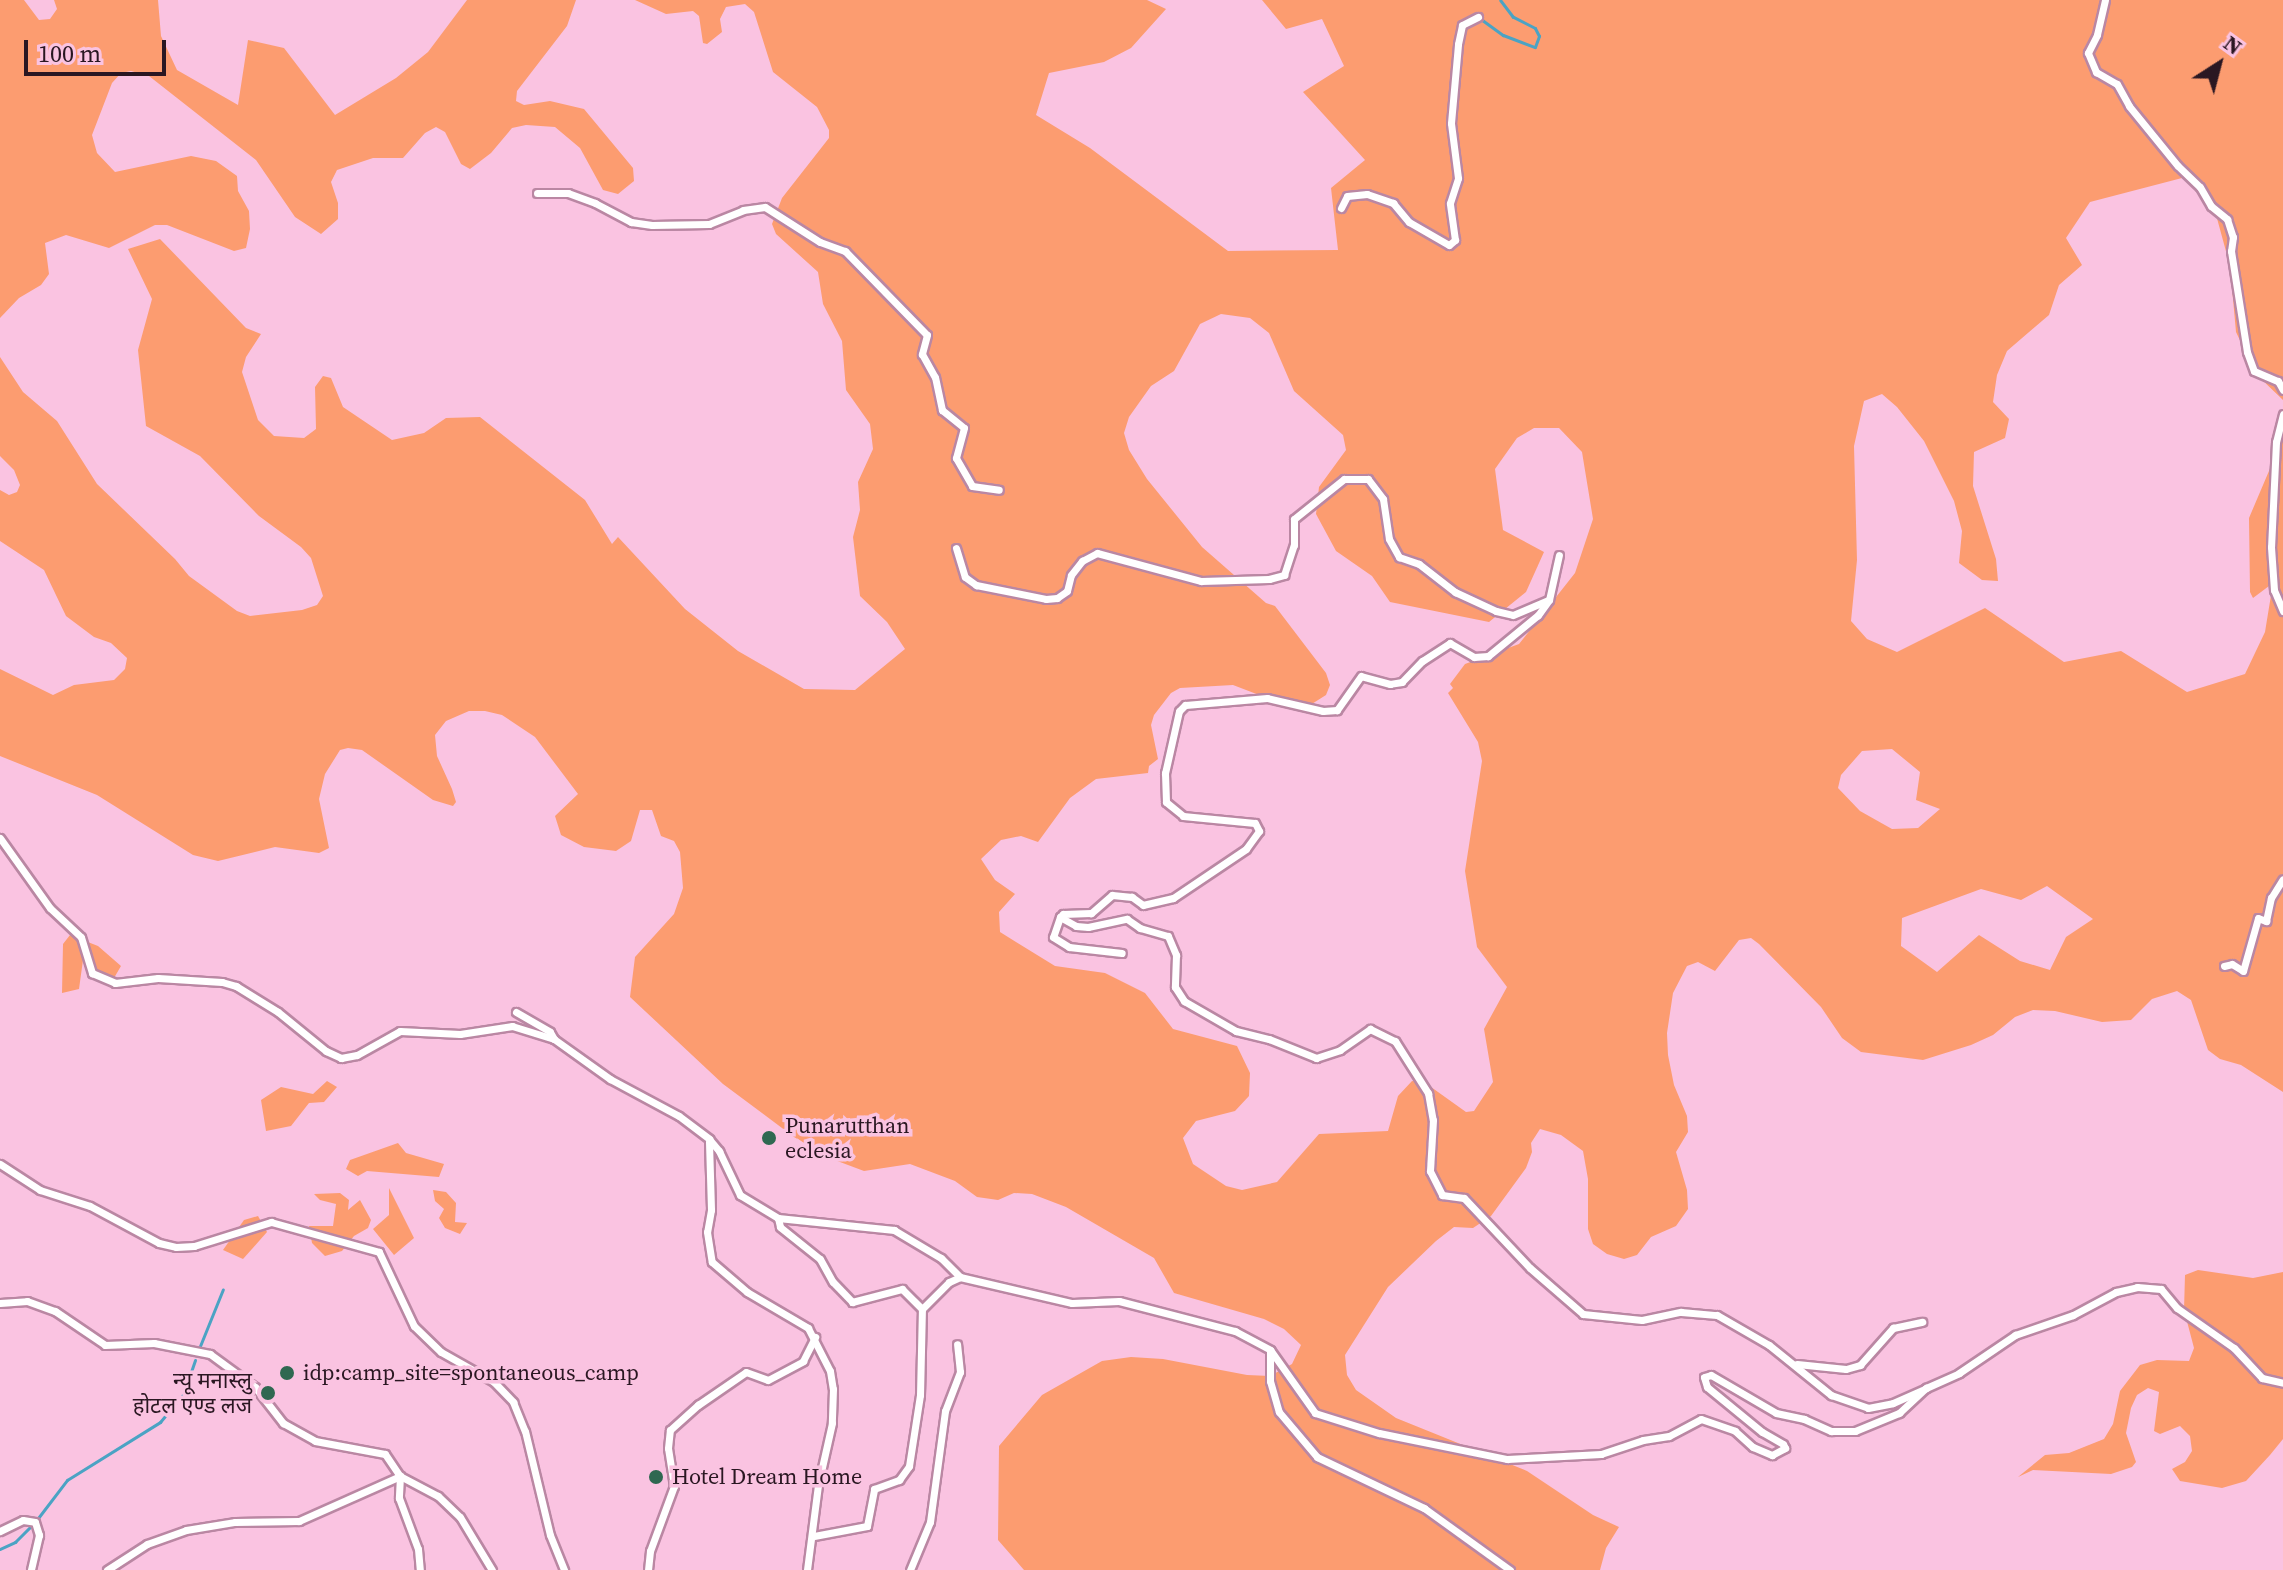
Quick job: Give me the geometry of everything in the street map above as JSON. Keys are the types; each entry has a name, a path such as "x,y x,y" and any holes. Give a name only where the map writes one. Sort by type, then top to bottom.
{"street":[{"path":"2105,0 2088,53 2096,72 2117,84 2129,106 2178,166 2200,187 2211,206 2227,219 2233,237 2231,251 2247,352 2254,371 2278,381 2283,390"},
{"path":"1341,208 1347,196 1367,194 1393,203 1409,222 1449,245 1455,240 1450,203 1458,178 1451,123 1458,44 1462,25 1478,17"},
{"path":"537,193 568,193 631,222 652,225 709,224 743,210 765,207 820,242 845,251 927,335 922,354 935,377 942,410 964,428 956,458 972,486 999,490"},
{"path":"2283,414 2276,442 2271,547 2274,590 2283,611"},
{"path":"956,548 965,577 976,585 1046,599 1057,598 1067,591 1071,575 1082,561 1097,553 1201,581 1269,579 1284,575 1294,545 1294,519 1344,479 1368,479 1383,499 1389,539 1399,557 1419,564 1455,592 1496,611 1513,615 1549,600"},
{"path":"1060,917 1091,913 1112,895 1132,897 1143,905 1173,898 1246,849 1259,831 1255,823 1183,816 1166,802 1165,773 1179,711 1185,705 1267,698 1323,711 1337,710 1361,676 1390,684 1402,682 1422,661 1450,643 1474,657 1488,656 1538,615 1549,600 1559,555"},
{"path":"0,838 50,908 81,937 92,973 115,983 158,978 222,982 278,1012 326,1051 341,1058 357,1055 400,1031 460,1034 512,1026 554,1039 610,1079 679,1116 709,1139 719,1151 740,1195 778,1218 894,1230 941,1258 960,1277 1072,1303 1119,1301 1179,1318 1219,1325 1270,1350 1315,1413 1379,1433 1507,1459 1601,1454 1643,1440 1669,1436 1701,1419 1735,1431 1753,1447 1772,1455 1785,1448 1707,1387 1704,1377 1711,1375 1776,1413 1804,1419 1831,1431 1855,1431 1879,1423 1899,1413 1926,1388"},
{"path":"2224,966 2232,964 2243,971 2258,918 2266,921 2271,898 2283,879"},
{"path":"1060,917 1053,937 1069,947 1122,953"},
{"path":"1060,917 1076,926 1088,927 1127,919 1140,928 1168,936 1176,955 1175,987 1184,1001 1236,1031 1269,1039 1316,1058 1340,1050 1370,1029 1395,1041 1428,1093 1433,1120 1430,1171 1442,1195 1464,1198 1530,1268 1583,1314 1642,1320 1681,1312 1717,1315 1769,1345 1831,1395 1868,1408 1893,1403 1959,1373 2032,1327 2073,1315 2116,1292 2137,1287 2161,1289 2177,1308 2234,1348 2262,1378 2283,1383"},
{"path":"516,1012 550,1032 554,1039"},
{"path":"709,1139 711,1210 707,1232 712,1262 729,1279 808,1328 815,1337 833,1389 832,1423 818,1485 814,1536 807,1570"},
{"path":"0,1164 40,1190 90,1206 159,1243 176,1247 194,1246 271,1222 379,1252 414,1326 441,1352 494,1382 513,1402 525,1431 550,1535 564,1570"},
{"path":"778,1218 780,1227 820,1259 833,1282 852,1302 902,1289 922,1309"},
{"path":"814,1536 867,1526 874,1489 899,1480 909,1466 920,1395 922,1309 949,1282 960,1277"},
{"path":"0,1303 27,1301 55,1311 105,1345 154,1343 210,1354 255,1387 283,1423 315,1441 385,1454 400,1476 438,1496 460,1517 492,1570"},
{"path":"1791,1362 1846,1369 1860,1365 1893,1328 1922,1322"},
{"path":"648,1570 650,1551 674,1486 668,1448 670,1430 698,1405 746,1372 768,1380 803,1361 815,1337"},
{"path":"910,1570 930,1522 945,1411 960,1372 957,1344"},
{"path":"1270,1350 1270,1381 1279,1412 1317,1457 1424,1508 1510,1570"},
{"path":"107,1570 147,1544 186,1530 235,1522 299,1521 400,1476"},
{"path":"400,1476 399,1498 418,1549 420,1570"},
{"path":"0,1531 23,1520 35,1522 39,1535 31,1570"}],"shaded area":[{"path":"0,0 24,0 39,20 50,19 57,9 54,0 158,0 161,36 177,70 238,105 248,40 284,48 335,115 396,78 428,52 467,0 576,0 567,26 517,91 516,101 524,105 550,101 584,109 633,168 634,181 618,194 603,190 580,148 555,127 526,125 512,128 491,153 470,169 461,164 445,132 436,127 425,133 403,158 373,158 337,170 331,182 338,203 338,219 321,234 295,217 256,160 149,76 131,71 121,73 112,83 92,135 97,153 115,172 191,156 216,161 237,176 238,191 249,211 250,229 246,248 234,251 167,225 155,225 109,248 66,235 45,243 49,274 41,285 19,298 0,318"},
{"path":"635,0 1147,0 1166,9 1131,48 1104,62 1049,73 1036,115 1090,148 1228,251 1338,250 1331,188 1365,160 1303,92 1344,66 1322,19 1286,29 1262,0 2283,0 2283,400 2256,374 2236,332 2230,266 2212,200 2182,178 2090,202 2066,238 2082,265 2059,285 2049,315 2007,351 1997,375 1993,402 2009,419 2005,438 1974,452 1973,486 1996,559 1998,581 1982,580 1959,563 1962,531 1954,501 1924,441 1897,407 1882,394 1864,401 1854,446 1857,560 1851,621 1867,639 1897,652 1985,608 2064,662 2121,651 2187,692 2245,674 2265,632 2273,583 2253,598 2250,592 2249,518 2283,438 2283,1092 2241,1065 2220,1059 2208,1050 2191,1000 2177,991 2152,999 2131,1020 2102,1022 2055,1011 2033,1010 2015,1017 1993,1035 1971,1045 1923,1060 1861,1052 1842,1038 1821,1007 1759,944 1751,938 1739,940 1715,971 1698,962 1687,966 1673,993 1667,1033 1668,1055 1674,1085 1687,1116 1688,1132 1676,1152 1687,1190 1688,1209 1676,1226 1651,1237 1637,1255 1624,1259 1607,1254 1593,1244 1588,1229 1588,1179 1583,1151 1561,1135 1540,1129 1531,1143 1532,1152 1526,1168 1491,1216 1473,1228 1454,1227 1436,1241 1388,1287 1345,1355 1347,1375 1356,1390 1396,1418 1527,1471 1593,1515 1619,1527 1606,1548 1600,1570 1024,1570 998,1540 999,1446 1042,1395 1102,1361 1131,1357 1270,1376 1292,1364 1301,1345 1284,1329 1264,1319 1174,1293 1154,1258 1066,1207 1032,1194 1014,1193 998,1200 977,1197 955,1181 910,1164 864,1171 832,1159 794,1137 723,1084 630,997 635,957 674,914 683,888 680,852 674,841 661,836 652,810 640,810 631,841 616,851 584,847 561,835 555,816 578,794 535,737 502,715 469,711 446,721 435,735 437,756 456,802 453,806 433,800 362,750 348,748 340,750 325,774 319,799 329,848 319,853 275,847 218,861 193,855 97,795 0,756 0,669 53,695 74,685 114,680 125,669 127,658 111,643 94,637 66,616 44,570 0,541 0,490 9,495 17,492 20,485 14,470 0,456 0,357 23,392 57,421 97,484 189,576 237,611 250,616 302,610 317,605 323,596 311,558 301,547 259,516 200,456 146,426 138,350 152,299 128,249 160,239 246,328 261,334 246,357 242,372 258,420 274,436 304,438 316,429 315,387 323,376 331,378 343,407 392,440 424,433 446,418 480,417 585,500 612,544 618,537 685,609 738,651 804,689 855,690 905,649 887,622 860,596 853,537 860,510 858,482 873,449 870,424 846,390 842,341 823,304 818,272 776,234 772,224 782,198 829,138 829,130 817,107 773,72 754,12 745,4 726,7 720,19 722,32 707,44 703,43 699,16 693,11 666,14","holes":["1221,314 1250,318 1269,333 1294,391 1343,435 1346,450 1319,487 1316,514 1336,551 1372,576 1390,602 1489,622 1526,592 1544,552 1503,530 1495,469 1517,438 1534,428 1559,428 1582,452 1593,519 1575,573 1519,644 1465,664 1450,684 1453,688 1448,693 1478,742 1482,761 1465,871 1477,947 1507,987 1484,1029 1493,1082 1474,1111 1466,1112 1424,1082 1412,1081 1398,1096 1388,1131 1319,1134 1277,1182 1242,1190 1226,1186 1193,1164 1183,1138 1196,1121 1235,1111 1249,1096 1250,1073 1237,1046 1173,1029 1145,993 1105,973 1055,966 1000,932 999,912 1015,894 995,880 981,859 1001,840 1021,836 1038,842 1070,798 1096,779 1148,773 1149,766 1158,759 1151,725 1154,715 1171,693 1180,688 1233,685 1267,698 1307,707 1326,695 1330,685 1326,673 1275,606 1266,603 1202,547 1147,479 1129,450 1124,433 1129,417 1151,386 1174,371 1200,324","1892,749 1920,772 1916,800 1940,809 1918,828 1892,829 1860,811 1838,788 1841,775 1862,751","2047,886 2093,919 2066,937 2050,970 2020,961 1979,935 1937,972 1901,946 1902,918 1981,889 2021,900"]},
{"path":"70,935 98,946 121,966 114,978 99,975 83,960 79,989 62,993 63,944"},
{"path":"327,1081 337,1087 324,1102 309,1103 291,1126 266,1131 261,1100 281,1087 313,1094"},
{"path":"398,1143 406,1153 444,1164 439,1177 367,1171 358,1176 346,1169 350,1160"},
{"path":"389,1188 414,1238 394,1255 373,1229 389,1215"},
{"path":"433,1190 446,1192 456,1203 455,1222 467,1223 460,1234 445,1228 439,1218 444,1209 435,1201"},
{"path":"340,1193 349,1200 348,1210 360,1200 371,1220 368,1228 354,1236 342,1251 325,1256 312,1243 309,1226 333,1226 336,1204 320,1200 314,1194"},
{"path":"258,1216 267,1232 243,1259 223,1250 244,1220"},
{"path":"2198,1270 2253,1278 2283,1272 2283,1439 2270,1455 2246,1481 2222,1488 2180,1481 2172,1469 2185,1462 2192,1451 2190,1436 2180,1426 2160,1434 2154,1431 2159,1392 2148,1388 2137,1395 2131,1408 2126,1433 2136,1462 2132,1467 2111,1474 2033,1470 2018,1477 2045,1455 2069,1453 2104,1439 2113,1424 2120,1391 2140,1365 2157,1360 2189,1361 2194,1348 2184,1310 2185,1275"}],"waterway":[{"path":"1478,17 1503,35 1535,47 1539,36 1535,28 1513,17 1500,0"},
{"path":"200,1346 223,1289"},
{"path":"0,1549 15,1542 35,1522 67,1480 160,1422 183,1395 195,1360"}],"place":[{"name":"Punarutthan eclesia","path":"769,1138"},
{"name":"idp:camp_site=spontaneous_camp","path":"287,1373"},
{"name":"न्यू मनास्लु होटल एण्ड लज","path":"268,1393"},
{"name":"Hotel Dream Home","path":"656,1477"}]}
